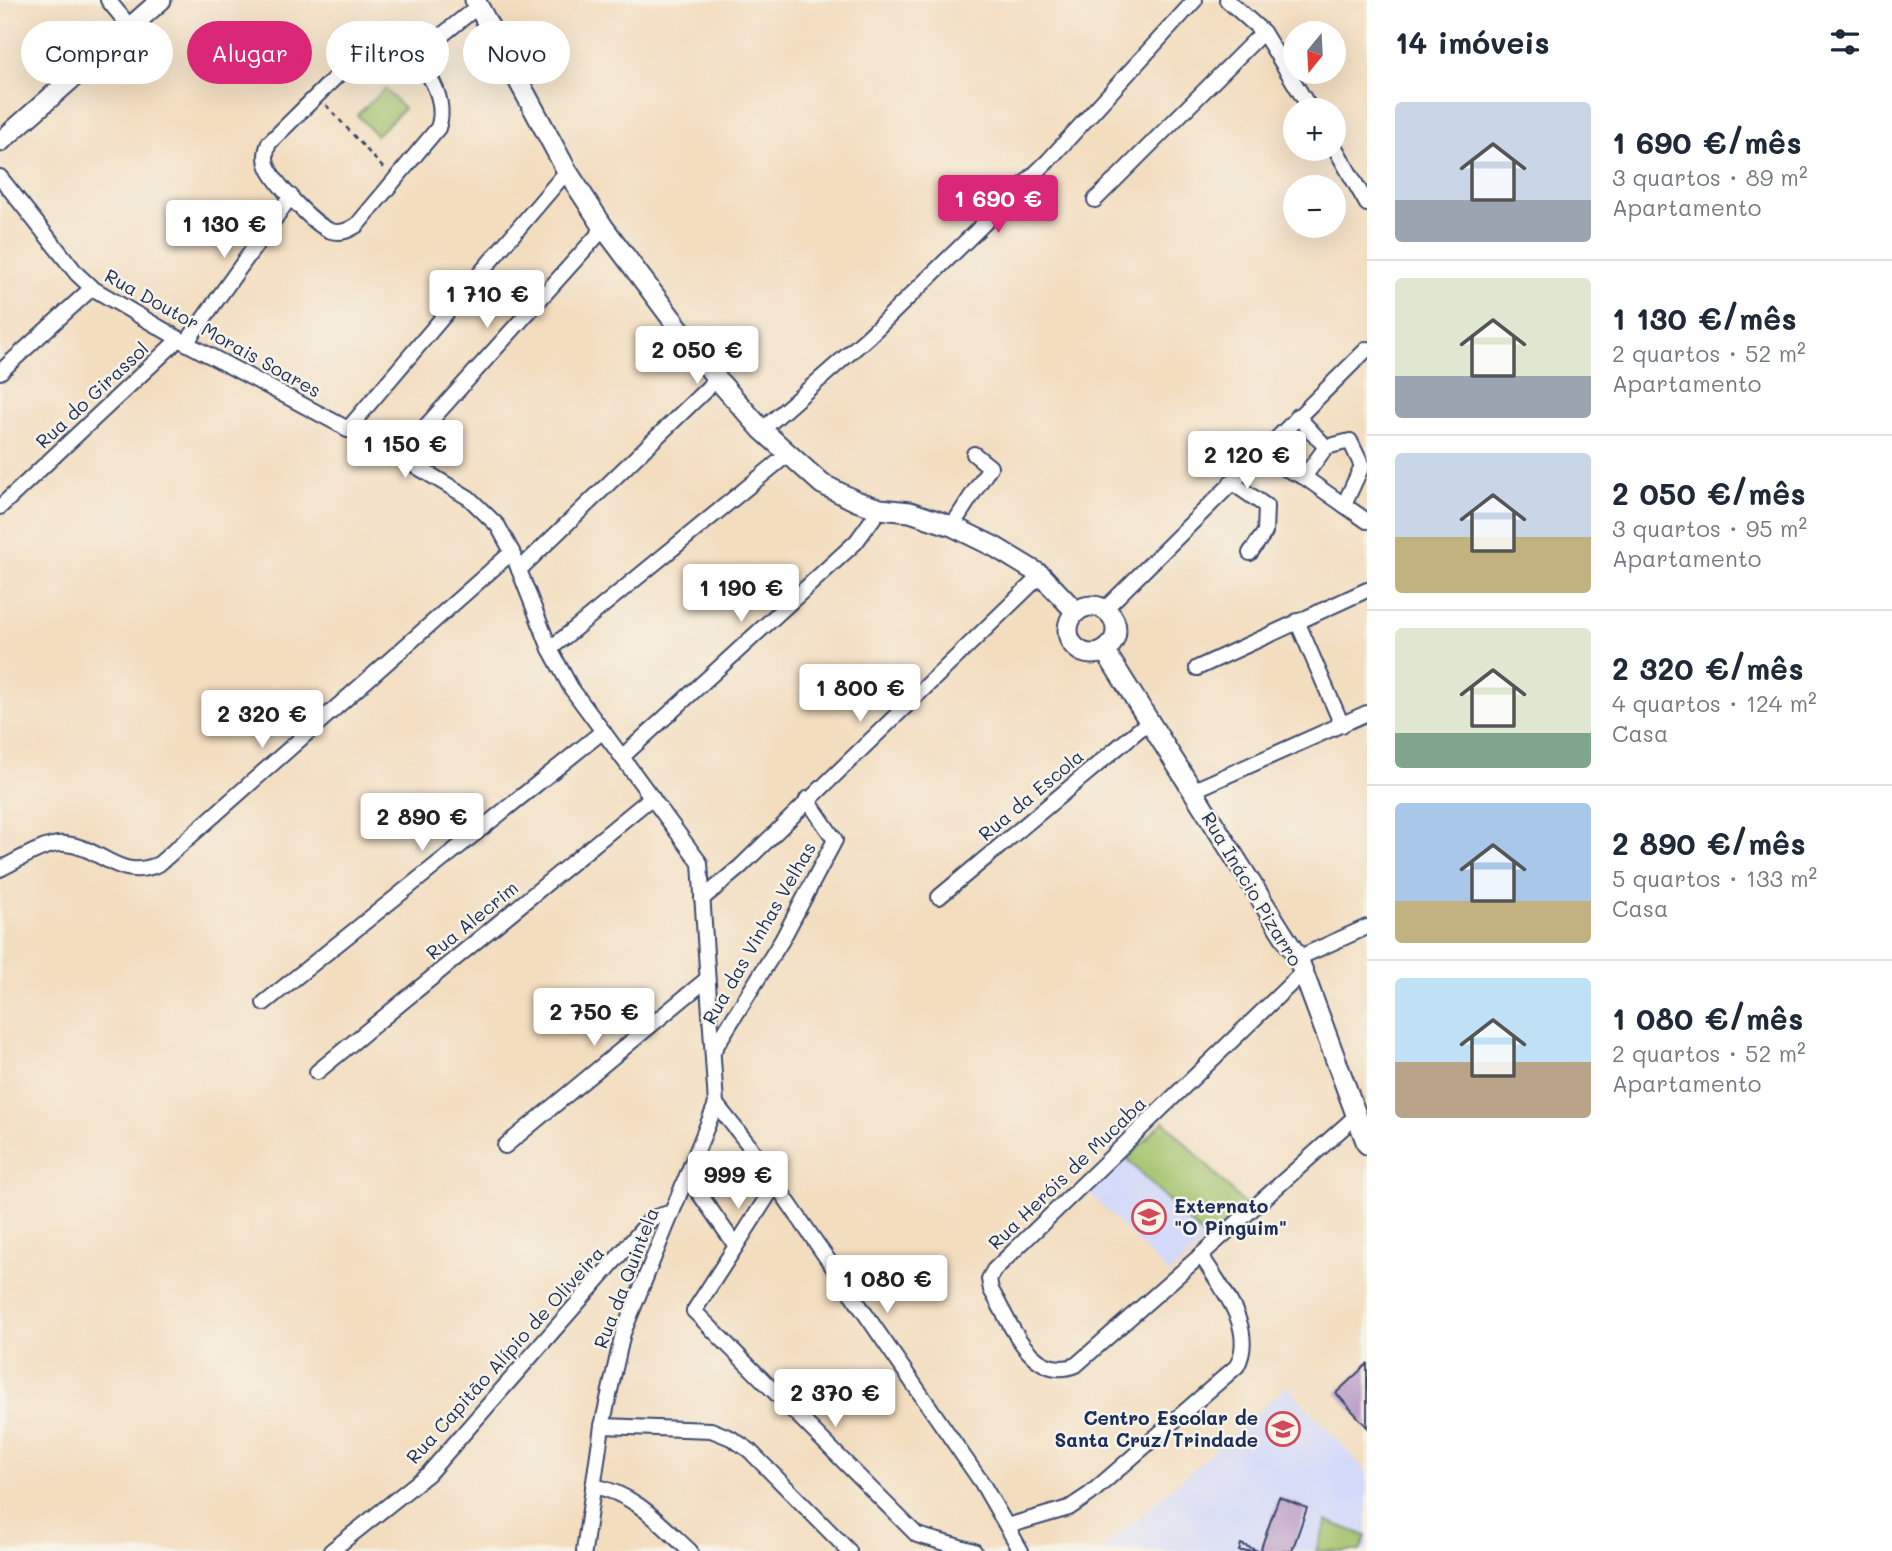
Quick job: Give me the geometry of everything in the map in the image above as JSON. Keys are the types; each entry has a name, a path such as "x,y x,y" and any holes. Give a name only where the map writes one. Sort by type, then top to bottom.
{"main road":[{"path":"137,21 161,0"},
{"path":"476,3 567,171 604,228 717,379 762,430 822,484 856,501 880,509 910,512 952,526 1041,575 1076,611"},
{"path":"0,142 66,84"},
{"path":"1090,606 1105,609 1114,620 1116,634 1105,651 1084,653 1072,644 1068,631 1076,611 1090,606"},
{"name":"Rua Inácio Pizarro","path":"1105,651 1147,723 1300,965 1358,1107 1367,1144"}],"street":[{"path":"108,0 125,21"},
{"path":"762,430 868,337 1048,161 1195,0"},
{"path":"1227,0 1263,32 1304,98"},
{"path":"449,27 476,3"},
{"path":"1095,200 1263,32"},
{"path":"329,84 269,143 265,156 268,168 291,196 322,226 333,232 346,232 357,225 438,128 442,117 438,93 432,84"},
{"path":"1343,161 1367,204"},
{"path":"347,430 567,171"},
{"name":"Rua Doutor Morais Soares","path":"0,177 77,274 92,288 183,341 399,456 470,498 498,526 512,552 550,649 571,688 700,863 702,900"},
{"name":"Rua do Girassol","path":"0,507 183,341 291,196"},
{"path":"399,456 604,228"},
{"path":"0,372 92,288"},
{"path":"1105,609 1297,416 1365,353"},
{"path":"519,570 717,379"},
{"path":"1297,416 1326,447"},
{"path":"1304,477 1326,447 1350,441 1364,468 1344,505"},
{"path":"550,649 788,454"},
{"path":"952,526 990,467 974,454"},
{"path":"1258,456 1304,477 1367,521"},
{"path":"1231,482 1266,506 1265,532 1250,553"},
{"path":"622,757 856,542 880,509"},
{"path":"0,869 50,846 64,844 125,869 143,871 159,864 512,552"},
{"path":"702,900 740,867 807,799 1041,575"},
{"path":"1197,668 1367,590"},
{"path":"1297,621 1342,725"},
{"path":"1192,791 1367,713"},
{"name":"Rua da Escola","path":"939,897 1147,723"},
{"path":"264,1003 603,731"},
{"name":"Rua Alecrim","path":"317,1072 652,797"},
{"name":"Rua das Vinhas Velhas","path":"713,1051 782,940 835,840 807,799"},
{"name":"Rua da Quintela","path":"584,1551 601,1426 623,1333 716,1104 702,900"},
{"path":"1300,965 1367,928"},
{"name":"Rua Heróis de Mucaba","path":"1201,1255 1076,1365 1063,1370 1046,1367 1034,1359 991,1290 989,1279 1300,965"},
{"path":"505,1146 707,979"},
{"path":"716,1104 748,1144 966,1460 1007,1526 1018,1550"},
{"path":"1007,1526 1069,1508 1090,1494 1237,1366 1245,1344 1241,1325 1201,1255 1358,1107"},
{"path":"687,1176 736,1247"},
{"path":"769,1194 694,1311 917,1535 974,1551"},
{"name":"Rua Capitão Alípio de Oliveira","path":"331,1551 428,1474 652,1218 672,1212"},
{"path":"601,1426 711,1430 731,1437 749,1450 849,1551"},
{"path":"593,1486 617,1490 639,1505 690,1551"}],"path":[{"path":"317,96 395,180"}],"shaded area":[{"name":"Externato \"O Pinguim\"","path":"1127,1159 1207,1240 1169,1274 1089,1193"},
{"name":"Centro Escolar de Santa Cruz/Trindade","path":"1287,1386 1367,1472 1367,1551 1101,1551"}],"green space":[{"path":"385,89 404,109 376,135 357,115"},
{"path":"1164,1121 1246,1206 1207,1240 1127,1159"},
{"path":"1327,1521 1366,1536 1360,1551 1316,1551"}],"building":[{"path":"1367,1364 1367,1427 1336,1393"},
{"path":"1279,1497 1307,1508 1292,1551 1260,1551"},
{"path":"1241,1544 1258,1551 1239,1551"}],"place":[{"name":"Externato \"O Pinguim\"","path":"1149,1217"},
{"name":"Centro Escolar de Santa Cruz/Trindade","path":"1283,1429"}]}
